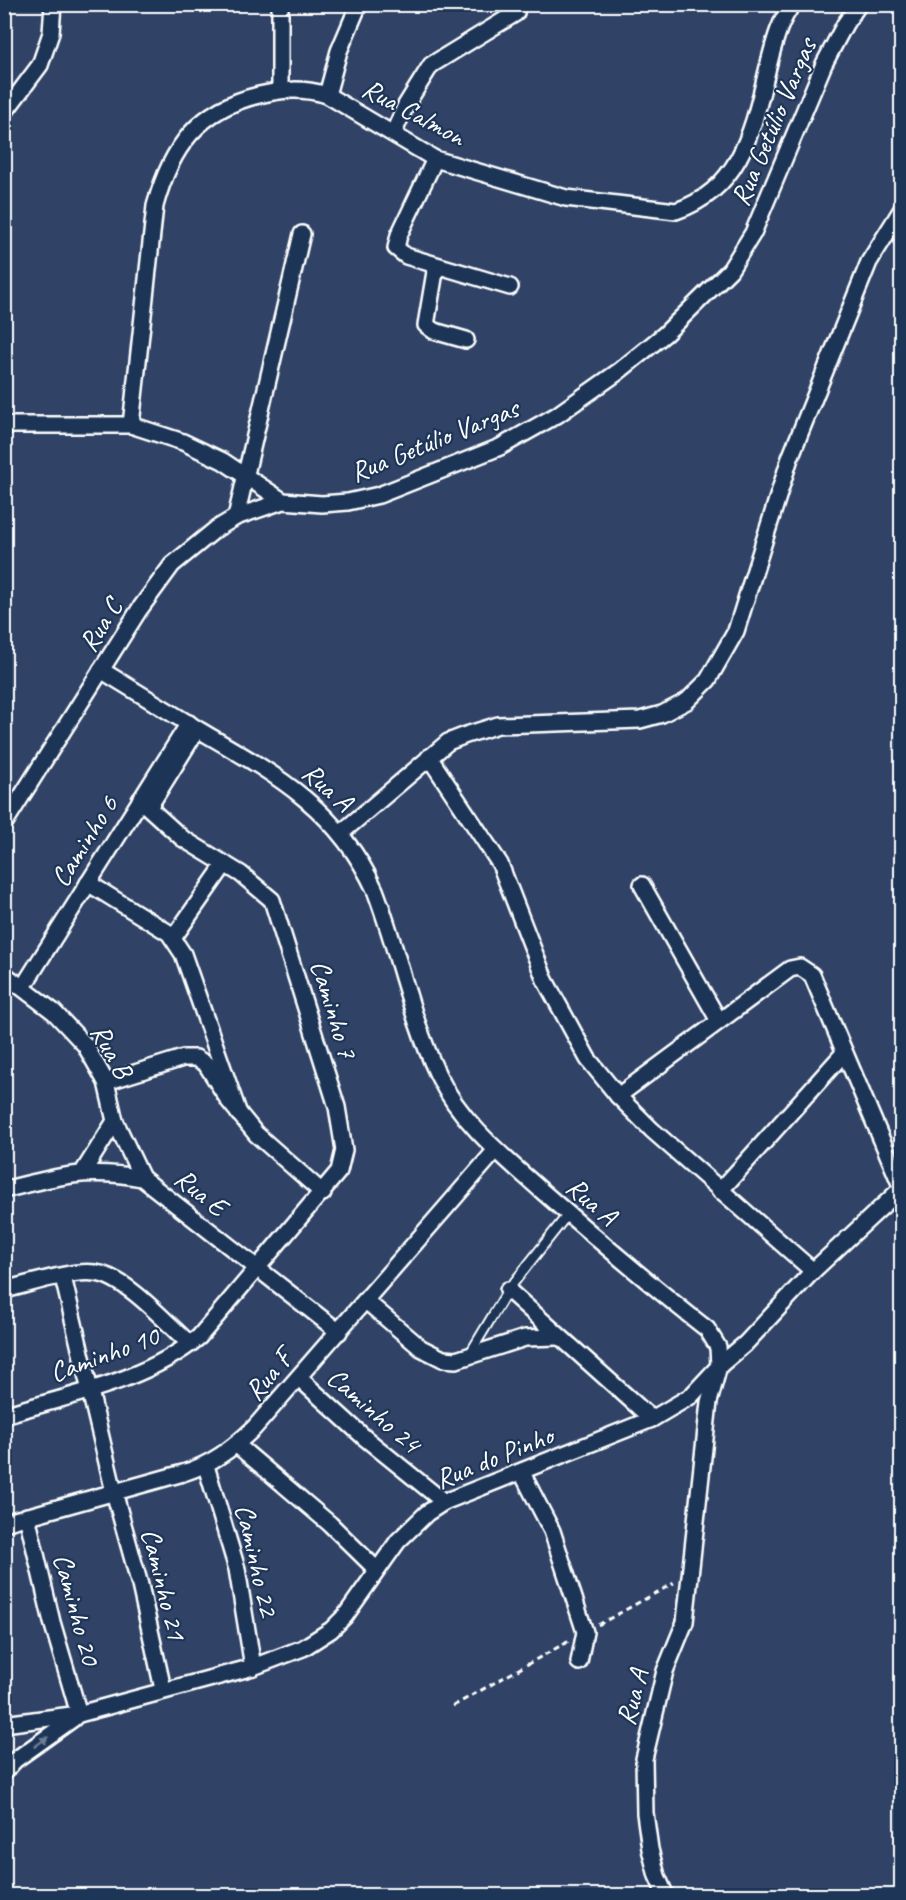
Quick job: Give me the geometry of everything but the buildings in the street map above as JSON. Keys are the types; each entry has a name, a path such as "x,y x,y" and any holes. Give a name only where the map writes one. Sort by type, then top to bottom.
{"street":[{"path":"4,113 40,65 51,33 53,4"},
{"path":"280,4 280,90"},
{"path":"327,95 339,51 359,4"},
{"name":"Rua Calmon","path":"131,425 155,206 164,174 176,153 212,113 236,101 280,90 311,90 327,95 394,132 435,159 566,198 676,211 694,205 712,194 729,174 741,154 753,125 780,26 793,4"},
{"name":"Rua Getúlio Vargas","path":"283,501 322,504 364,499 500,447 592,391 665,334 730,270 742,252 753,233 824,64 845,24 859,4"},
{"path":"394,132 418,83 430,65 516,13"},
{"path":"435,159 399,235 396,248 406,256 510,287"},
{"path":"341,833 448,742 498,725 640,720 662,714 687,701 708,680 736,631 790,458 868,262 902,209"},
{"path":"236,518 248,475 302,234"},
{"path":"436,266 426,325 434,331 466,340"},
{"path":"4,425 131,425 183,442 248,475 283,501"},
{"name":"Rua C","path":"4,824 101,670 172,565 193,545 236,518 283,501"},
{"name":"Rua A","path":"101,670 285,782 326,815 365,867 375,890 438,1075 464,1117 496,1150 568,1214 644,1280 707,1329 718,1347 719,1366 708,1410 685,1622 665,1671 644,1759 645,1813 650,1849 657,1876 666,1896"},
{"name":"Caminho 6","path":"23,987 88,883 144,804 193,726"},
{"path":"429,757 500,864 545,980 588,1059 618,1096 720,1191 813,1271"},
{"name":"Caminho 7","path":"144,804 182,838 225,864 273,900 310,1014 344,1139 343,1161 339,1171 257,1270"},
{"path":"174,937 225,864"},
{"path":"88,883 174,937 183,954 239,1114"},
{"path":"642,885 719,1021"},
{"path":"618,1096 790,969 801,967 812,975 843,1054 902,1188"},
{"name":"Rua B","path":"4,974 23,987 75,1032 95,1061 106,1082 115,1121 142,1178"},
{"path":"720,1191 843,1054"},
{"path":"106,1082 183,1058 196,1058 211,1069 239,1114 271,1149 323,1192"},
{"path":"83,1172 115,1121"},
{"name":"Rua F","path":"4,1523 206,1466 237,1445 299,1378 496,1150"},
{"name":"Rua E","path":"4,1190 83,1172 109,1172 142,1178 339,1332"},
{"name":"Rua do Pinho","path":"79,1714 253,1666 303,1648 331,1630 354,1606 377,1570 411,1527 444,1502 522,1473 651,1419 691,1396 719,1366 745,1344 813,1271 902,1188"},
{"name":"Caminho 10","path":"4,1415 89,1389 161,1363 190,1344 257,1270"},
{"path":"4,1290 93,1272 105,1275 138,1298 190,1344"},
{"name":"Caminho 21","path":"63,1277 114,1492 141,1585 163,1689"},
{"path":"508,1290 557,1337 651,1419"},
{"path":"366,1301 433,1355 443,1359 469,1356 525,1338 557,1337"},
{"name":"Caminho 24","path":"299,1378 365,1438 444,1502"},
{"path":"237,1445 330,1524 377,1570"},
{"name":"Caminho 22","path":"206,1466 237,1569 253,1666"},
{"path":"522,1473 552,1531 585,1632 579,1662"},
{"name":"Caminho 20","path":"27,1516 52,1622 79,1714"},
{"path":"4,1724 79,1714"},
{"path":"4,1772 15,1760 79,1714"}],"lane":[{"path":"469,1356 508,1290 568,1214"}]}
